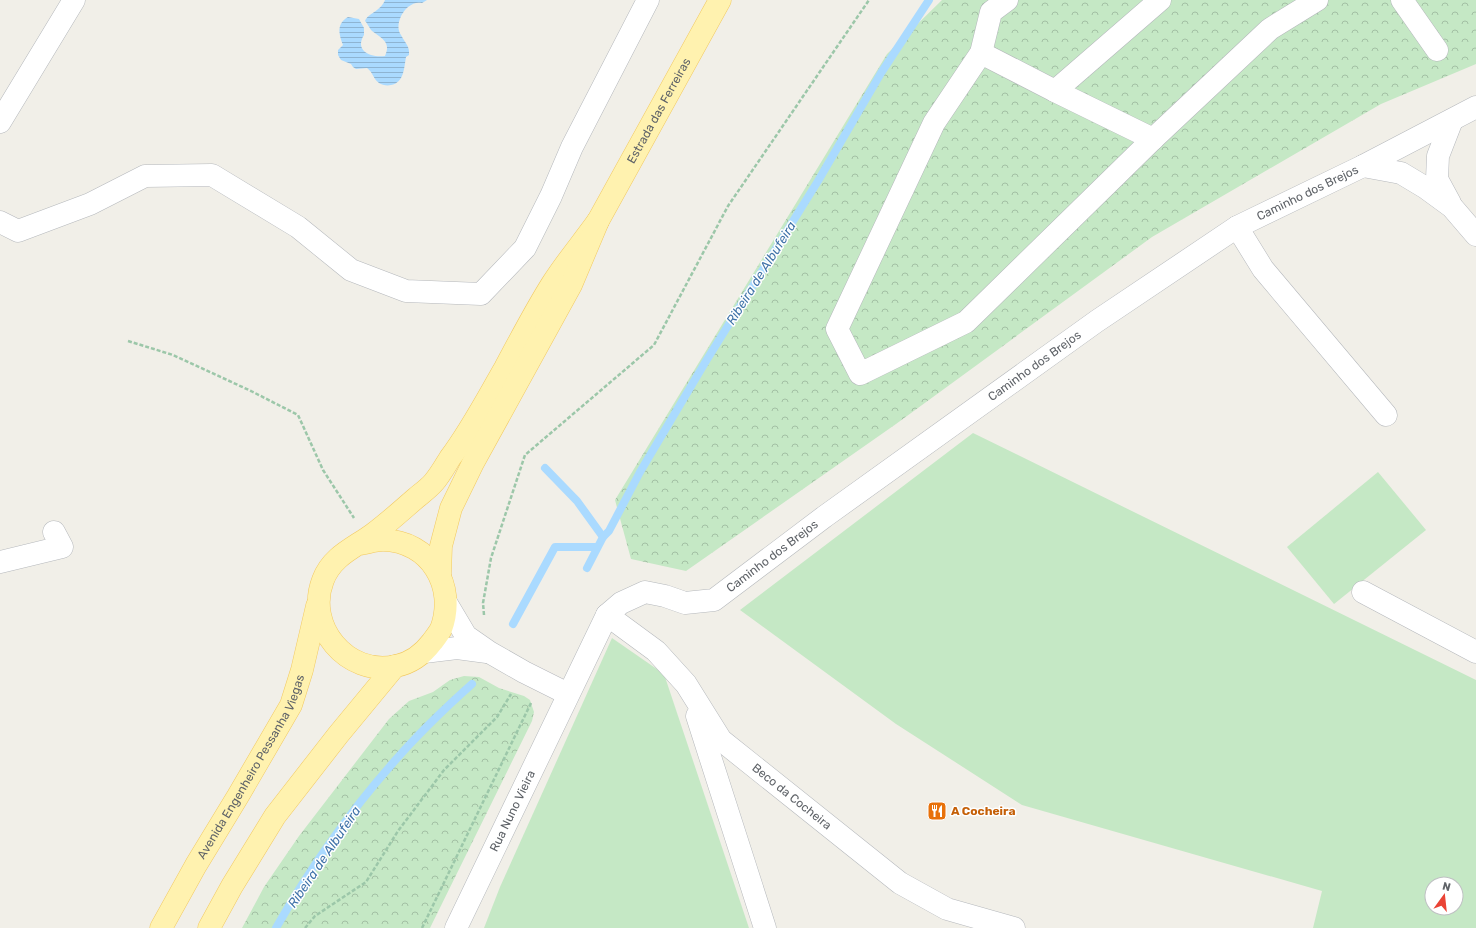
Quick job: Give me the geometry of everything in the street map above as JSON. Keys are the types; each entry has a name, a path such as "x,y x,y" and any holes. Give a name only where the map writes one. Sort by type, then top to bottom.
{"main road":[{"name":"Estrada das Ferreiras","path":"598,221 720,0"},
{"path":"363,541 382,540 405,544 425,556 440,574 445,588 447,604 441,630 424,652 410,661 395,666 375,667 356,661 339,650 327,635 320,616 319,597 323,580 332,565 344,552 363,541 390,521 434,482 468,433 552,283 598,221"},
{"path":"440,574 441,546 451,508 473,463 571,285 598,221"},
{"name":"Avenida Engenheiro Pessanha Viegas","path":"161,928 196,865 291,705 302,670 319,597"},
{"path":"209,928 232,886 275,816 338,735 395,666"}],"street":[{"path":"0,122 74,0"},
{"path":"0,222 18,231 90,204 145,176 212,175 298,227 351,270 406,291 481,294 525,248 551,196 572,147 648,0"},
{"path":"1007,0 991,12 981,52 934,123 837,329 860,374 966,322 1153,139 1270,29 1317,0"},
{"path":"1055,91 1160,0"},
{"path":"1402,0 1437,50"},
{"path":"981,52 1055,91 1153,139"},
{"name":"Caminho dos Brejos","path":"606,615 621,602 645,592 665,596 685,603 714,600 837,507 1097,321 1237,227 1363,166 1476,107"},
{"path":"1452,120 1438,156 1437,179 1452,207 1476,236"},
{"path":"1363,166 1401,173 1426,188 1452,207"},
{"path":"1237,227 1263,269 1386,415"},
{"path":"0,562 62,547 54,532"},
{"path":"1362,592 1476,652"},
{"path":"447,604 466,636 489,652 568,694"},
{"name":"Beco da Cocheira","path":"606,615 656,651 686,684 721,740 900,883 947,909 1014,928"},
{"name":"Rua Nuno Vieira","path":"456,928 606,615"},
{"path":"424,652 457,648 489,652"},
{"path":"686,684 765,928"}],"path":[{"path":"484,616 483,603 491,558 525,455 654,345 728,206 869,0"},
{"path":"128,341 173,355 251,391 298,415 323,470 363,541"},
{"path":"305,928 315,916 366,882 398,831 444,770 497,717 533,676"},
{"path":"422,928 533,676"}],"green space":[{"path":"942,0 1476,0 1476,64 1381,104 1152,237 896,424 686,571 631,559 615,500 887,54"},
{"path":"973,433 1476,680 1476,928 1313,928 1322,891 1022,805 896,724 740,610"},
{"path":"1378,472 1426,530 1334,604 1287,547"},
{"path":"612,638 664,674 749,928 484,928 500,887"},
{"path":"464,676 479,677 499,688 524,696 530,700 534,712 532,721 430,928 242,928 264,887 299,836 389,719 409,701 433,692 450,680"}],"water":[{"path":"385,0 427,0 410,6 401,16 399,31 408,47 409,55 406,57 401,78 395,84 391,85 382,84 374,78 371,71 367,68 356,69 351,64 341,60 338,55 338,50 343,45 340,37 340,26 348,17 359,19 364,28 364,35 361,41 363,49 374,56 385,56 387,51 386,43 371,30 365,21 383,4"}],"waterway":[{"name":"Ribeira de Albufeira","path":"587,568 603,537 609,531 640,472 706,361 818,181 881,73 929,0"},
{"path":"545,468 577,501 603,537"},
{"name":"Ribeira de Albufeira","path":"513,624 555,547 597,547"},
{"name":"Ribeira de Albufeira","path":"276,928 330,843 376,783 411,743 472,684"}],"place":[{"name":"A Cocheira","path":"937,811"}]}
